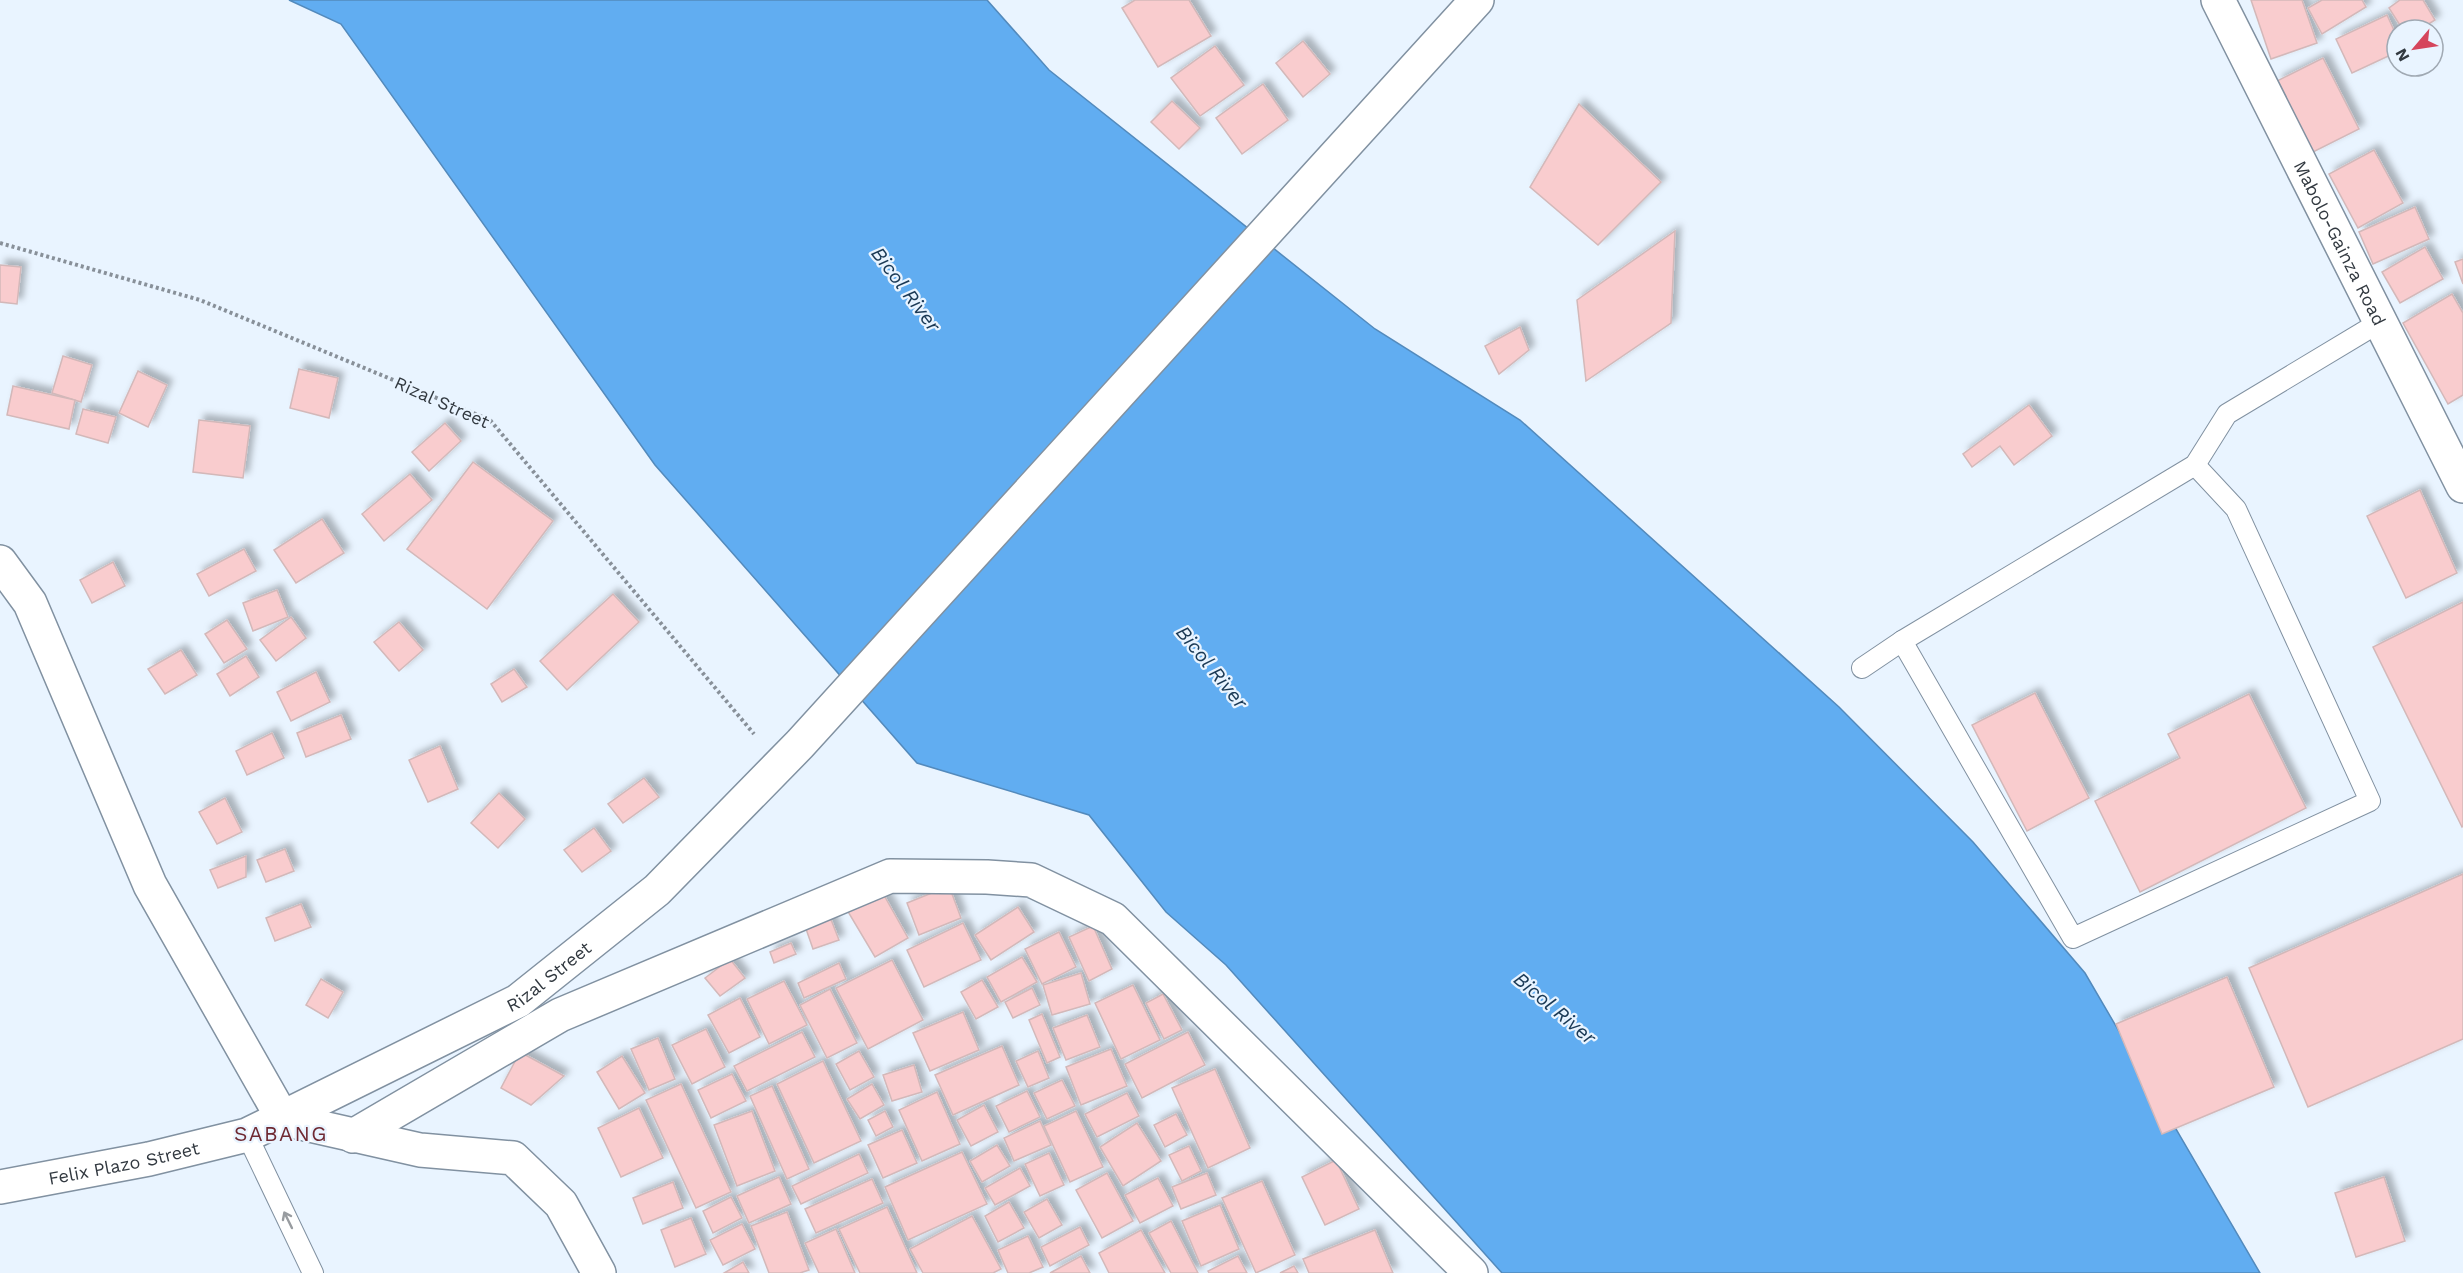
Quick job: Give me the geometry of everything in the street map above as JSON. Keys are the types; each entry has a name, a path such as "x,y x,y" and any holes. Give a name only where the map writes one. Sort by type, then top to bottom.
{"main road":[{"name":"Rizal Street","path":"247,1135 518,1001 657,890 800,744 1477,0"},
{"name":"Mabolo-Gainza Road","path":"2218,0 2463,486"},
{"path":"0,562 30,603 150,885 283,1119 420,1150 513,1158 561,1204 599,1273"},
{"path":"353,1136 560,1015 890,876 1031,880 1113,919 1471,1273"},
{"name":"Felix Plazo Street","path":"0,1188 150,1159 247,1135"}],"lane":[{"path":"1862,668 1902,641 2195,465 2227,414 2380,322"},
{"path":"1902,641 2073,939 2370,801 2236,509 2195,465"},
{"path":"247,1135 314,1273"}],"path":[{"name":"Rizal Street","path":"0,243 200,300 490,420 760,741"}],"water":[{"name":"Bicol River","path":"289,0 987,0 1049,70 1375,329 1520,420 1839,707 1973,842 2085,973 2260,1273 1502,1273 1226,965 1166,912 1089,815 917,763 655,465 341,24"}],"building":[{"path":"1135,0 1189,0 1211,36 1158,67 1122,8"},
{"path":"2251,0 2302,0 2317,43 2271,59"},
{"path":"2322,0 2362,0 2366,7 2322,34 2308,8"},
{"path":"2400,0 2423,0 2434,18 2395,18 2389,8"},
{"path":"2387,15 2388,18 2385,18 2385,58 2352,73 2336,39"},
{"path":"1303,41 1330,74 1303,97 1276,63"},
{"path":"1215,46 1244,85 1200,116 1171,78"},
{"path":"2323,58 2359,129 2313,152 2277,81"},
{"path":"1263,84 1288,120 1242,154 1216,118"},
{"path":"1172,101 1200,128 1179,149 1151,122"},
{"path":"1579,104 1661,182 1598,245 1530,187"},
{"path":"2374,150 2403,203 2358,228 2329,174"},
{"path":"2415,207 2429,239 2373,264 2359,232"},
{"path":"1675,231 1671,323 1586,381 1577,300"},
{"path":"2425,247 2443,279 2400,303 2382,272"},
{"path":"2463,259 2463,284 2455,262"},
{"path":"0,265 21,267 17,304 0,302"},
{"path":"2452,294 2463,313 2463,395 2448,404 2403,323"},
{"path":"1520,327 1529,350 1499,374 1485,346"},
{"path":"63,356 92,365 81,402 52,393"},
{"path":"299,369 338,378 329,418 290,408"},
{"path":"138,371 167,385 148,427 119,413"},
{"path":"13,386 75,400 69,429 7,415"},
{"path":"2029,405 2052,436 2014,465 2000,446 1972,467 1963,454"},
{"path":"83,409 116,417 108,443 76,434"},
{"path":"199,420 250,426 243,478 193,472"},
{"path":"445,423 461,441 429,471 412,452"},
{"path":"473,462 553,521 487,609 407,549"},
{"path":"410,474 432,500 384,541 362,514"},
{"path":"2420,490 2457,573 2406,598 2367,516"},
{"path":"322,519 344,553 296,583 274,550"},
{"path":"244,549 256,571 209,596 197,574"},
{"path":"113,562 125,586 92,603 80,580"},
{"path":"277,590 288,617 253,631 243,603"},
{"path":"613,594 639,622 567,690 540,661"},
{"path":"2463,602 2463,826 2462,827 2373,647"},
{"path":"291,617 306,638 276,661 260,640"},
{"path":"227,620 247,649 224,663 205,634"},
{"path":"399,622 423,650 399,671 374,642"},
{"path":"181,650 197,675 165,694 148,669"},
{"path":"246,656 259,677 230,696 217,674"},
{"path":"514,669 527,687 502,702 491,684"},
{"path":"316,672 330,702 291,721 277,692"},
{"path":"2035,693 2089,798 2027,831 1972,725"},
{"path":"2249,694 2306,808 2140,892 2095,801 2180,758 2168,734"},
{"path":"341,715 351,739 306,757 297,733"},
{"path":"272,733 284,758 247,775 236,751"},
{"path":"440,746 458,789 428,802 409,760"},
{"path":"644,778 659,797 623,823 608,804"},
{"path":"499,793 525,819 498,848 471,823"},
{"path":"225,798 242,832 217,844 199,812"},
{"path":"594,828 611,851 582,872 564,850"},
{"path":"285,849 294,871 266,882 257,860"},
{"path":"246,856 246,877 218,888 210,870"},
{"path":"2463,874 2463,1039 2308,1107 2249,968"},
{"path":"949,886 961,918 919,935 907,903"},
{"path":"881,890 908,938 875,957 847,910"},
{"path":"301,904 311,927 275,941 266,918"},
{"path":"1018,907 1034,932 991,960 975,935"},
{"path":"830,917 839,940 813,949 805,926"},
{"path":"963,923 981,960 924,987 907,950"},
{"path":"1093,926 1112,969 1089,981 1069,937"},
{"path":"1059,932 1076,967 1042,984 1025,949"},
{"path":"791,943 796,954 774,963 770,952"},
{"path":"1022,957 1037,982 1001,1002 987,977"},
{"path":"730,959 745,978 720,996 705,978"},
{"path":"892,960 923,1020 868,1049 836,988"},
{"path":"839,963 846,979 804,998 798,983"},
{"path":"1081,973 1090,1004 1052,1015 1043,985"},
{"path":"2227,977 2274,1087 2162,1134 2116,1024"},
{"path":"321,979 343,992 328,1018 306,1005"},
{"path":"982,980 998,1007 976,1019 961,992"},
{"path":"784,981 807,1025 769,1044 747,999"},
{"path":"1133,985 1160,1040 1121,1059 1095,1003"},
{"path":"1032,988 1040,1005 1013,1018 1005,1002"},
{"path":"830,989 857,1043 827,1058 800,1005"},
{"path":"1163,994 1182,1030 1164,1039 1146,1003"},
{"path":"740,998 760,1037 729,1053 708,1015"},
{"path":"963,1012 979,1050 930,1071 913,1033"},
{"path":"1042,1014 1060,1057 1047,1063 1029,1020"},
{"path":"1087,1015 1100,1047 1066,1060 1053,1028"},
{"path":"706,1029 725,1067 692,1084 672,1045"},
{"path":"802,1032 815,1057 747,1091 734,1066"},
{"path":"1188,1032 1205,1065 1142,1098 1125,1064"},
{"path":"658,1038 675,1079 649,1090 631,1049"},
{"path":"1002,1046 1019,1085 953,1115 935,1075"},
{"path":"1111,1049 1127,1086 1081,1105 1066,1067"},
{"path":"859,1051 874,1077 850,1090 836,1064"},
{"path":"1038,1051 1049,1078 1028,1087 1016,1061"},
{"path":"520,1052 564,1076 531,1105 501,1088"},
{"path":"622,1056 645,1093 619,1109 597,1072"},
{"path":"823,1061 861,1141 814,1163 777,1084"},
{"path":"914,1065 922,1092 892,1101 883,1075"},
{"path":"1215,1069 1250,1148 1208,1168 1172,1088"},
{"path":"732,1074 746,1101 711,1118 698,1090"},
{"path":"1062,1080 1075,1106 1047,1119 1034,1093"},
{"path":"681,1084 731,1192 696,1208 646,1100"},
{"path":"872,1084 884,1105 860,1119 847,1099"},
{"path":"772,1086 809,1169 787,1179 750,1096"},
{"path":"1027,1091 1040,1117 1009,1132 996,1106"},
{"path":"937,1092 960,1144 922,1161 899,1110"},
{"path":"1127,1093 1139,1116 1097,1137 1085,1114"},
{"path":"984,1105 998,1132 971,1146 957,1120"},
{"path":"639,1108 663,1158 621,1177 598,1128"},
{"path":"752,1111 775,1171 737,1186 714,1125"},
{"path":"885,1111 893,1127 876,1136 868,1120"},
{"path":"1076,1111 1103,1167 1070,1182 1044,1126"},
{"path":"1176,1114 1187,1135 1165,1147 1154,1125"},
{"path":"1040,1121 1051,1145 1014,1161 1004,1138"},
{"path":"1137,1123 1161,1161 1123,1186 1100,1147"},
{"path":"902,1130 917,1163 883,1178 868,1145"},
{"path":"997,1145 1010,1166 982,1182 970,1161"},
{"path":"1189,1146 1201,1171 1182,1181 1169,1155"},
{"path":"962,1152 987,1204 908,1240 885,1187"},
{"path":"1049,1153 1064,1185 1040,1196 1025,1164"},
{"path":"859,1154 868,1173 801,1204 792,1186"},
{"path":"1336,1160 1359,1209 1325,1225 1302,1177"},
{"path":"1020,1168 1030,1186 995,1205 985,1188"},
{"path":"1107,1173 1133,1221 1102,1238 1076,1190"},
{"path":"1207,1173 1216,1195 1181,1209 1172,1187"},
{"path":"779,1177 791,1204 749,1223 737,1196"},
{"path":"2384,1177 2405,1241 2356,1257 2335,1193"},
{"path":"1158,1178 1173,1206 1140,1223 1125,1195"},
{"path":"872,1179 883,1203 816,1233 805,1209"},
{"path":"1262,1181 1295,1255 1256,1273 1222,1198"},
{"path":"673,1182 683,1208 643,1224 633,1198"},
{"path":"731,1197 742,1218 713,1233 703,1211"},
{"path":"1047,1199 1062,1225 1039,1238 1024,1212"},
{"path":"1009,1202 1024,1228 998,1242 985,1216"},
{"path":"1220,1205 1239,1249 1201,1266 1182,1221"},
{"path":"887,1207 917,1273 860,1273 839,1229"},
{"path":"787,1212 809,1270 800,1273 769,1273 751,1226"},
{"path":"972,1216 1001,1269 993,1273 923,1273 910,1249"},
{"path":"691,1218 706,1254 675,1267 661,1230"},
{"path":"1171,1221 1198,1273 1171,1273 1149,1233"},
{"path":"742,1224 755,1249 723,1265 710,1240"},
{"path":"1080,1227 1089,1245 1050,1266 1041,1247"},
{"path":"836,1229 855,1273 819,1273 805,1243"},
{"path":"1141,1230 1165,1273 1109,1273 1099,1253"},
{"path":"1375,1230 1393,1273 1309,1273 1303,1259"},
{"path":"1028,1236 1043,1267 1029,1273 1008,1273 998,1250"},
{"path":"1081,1256 1090,1273 1050,1273"},
{"path":"1238,1256 1247,1273 1209,1273 1208,1271"},
{"path":"743,1262 749,1273 724,1273"},
{"path":"1294,1266 1298,1273 1280,1273"}],"district":[{"name":"SABANG","path":"281,1133"}]}
